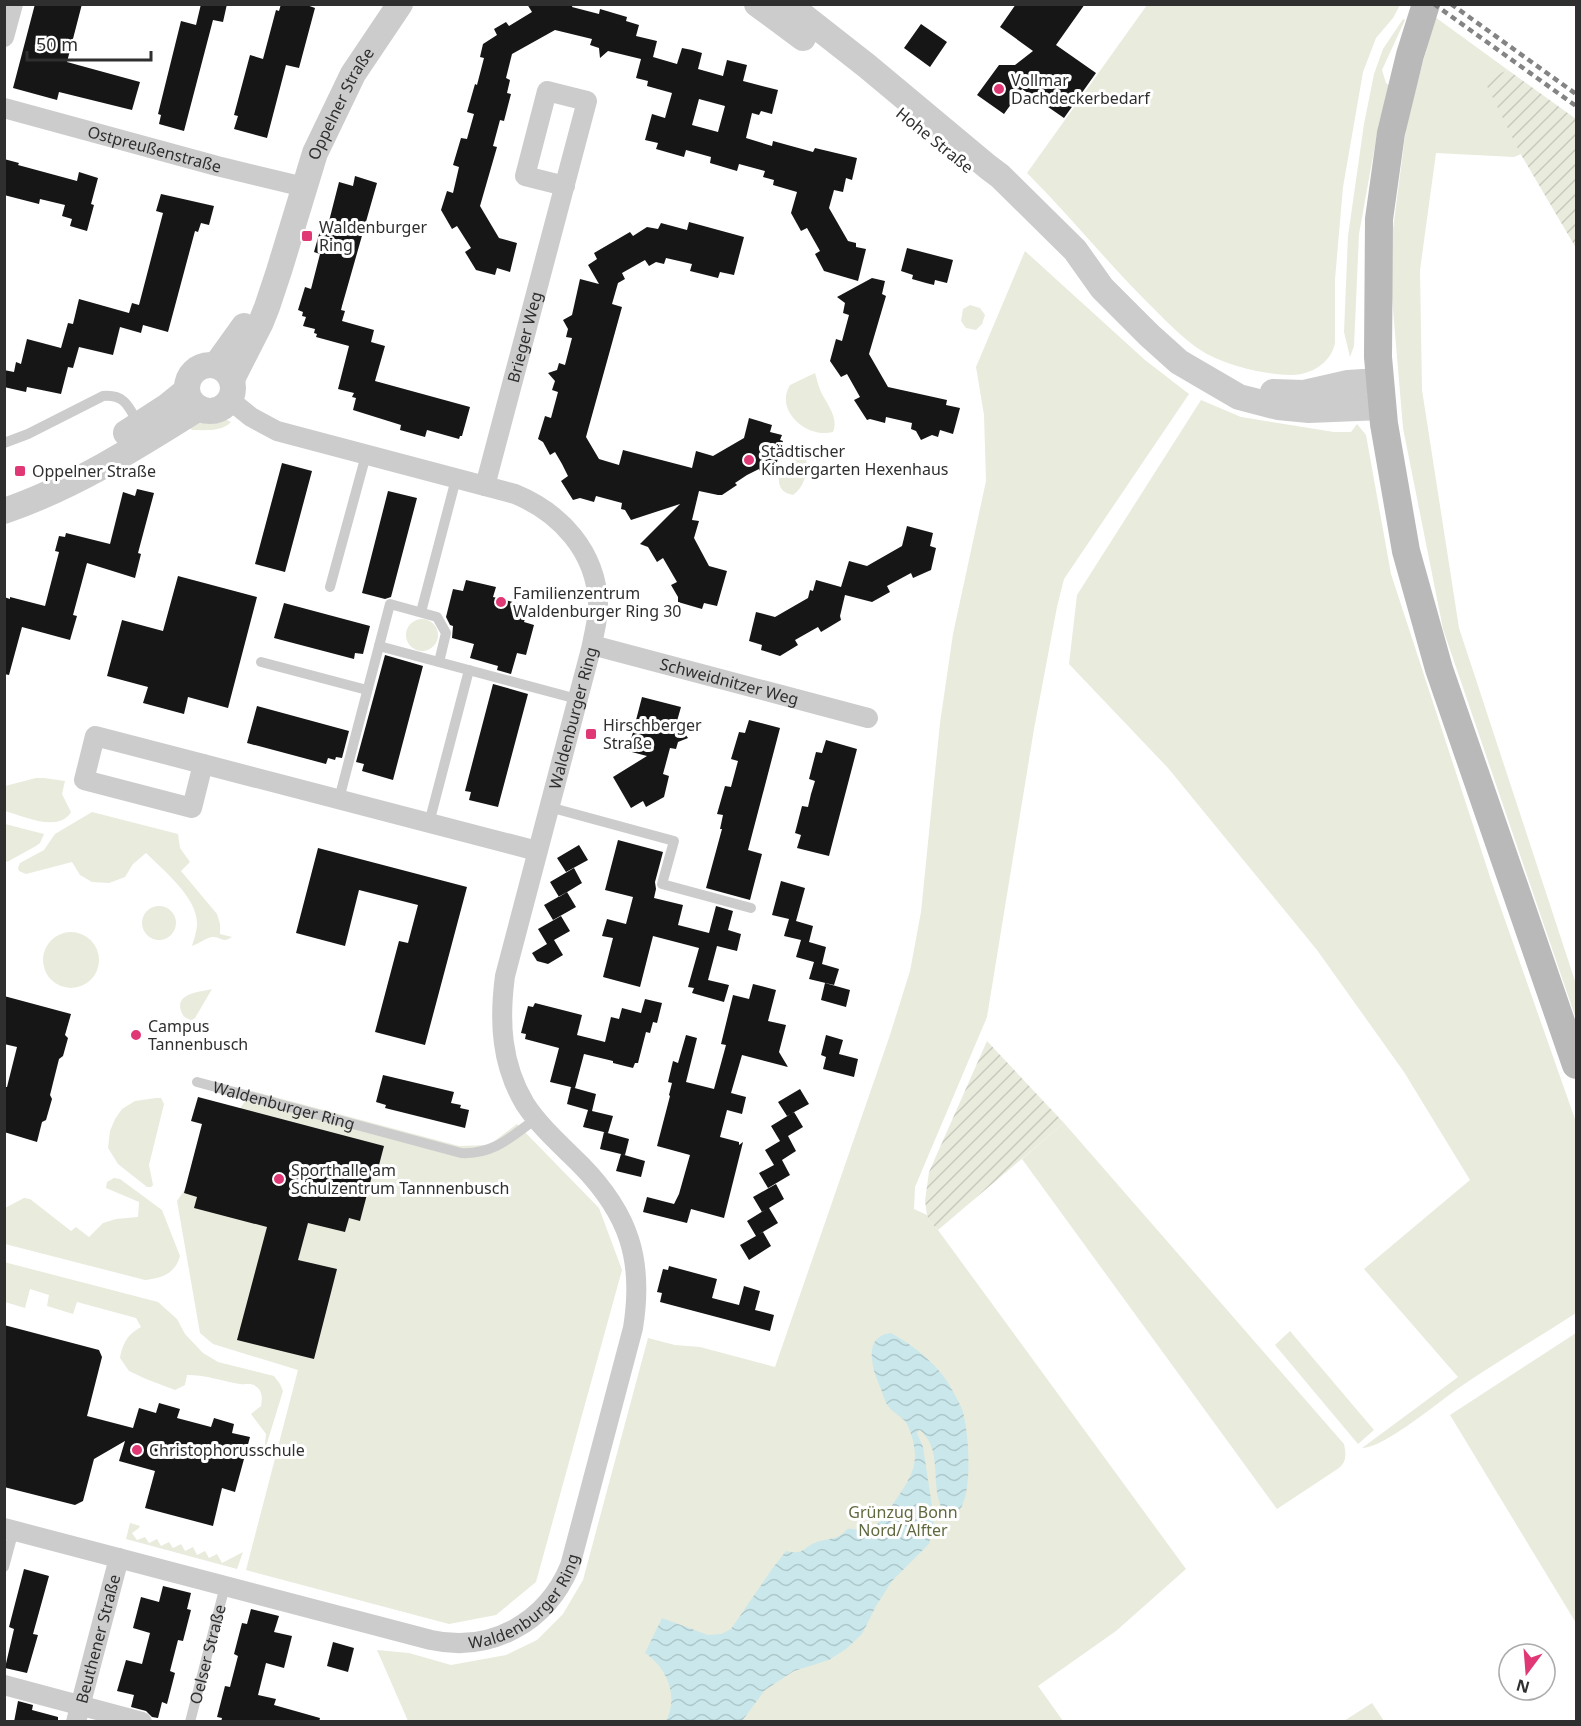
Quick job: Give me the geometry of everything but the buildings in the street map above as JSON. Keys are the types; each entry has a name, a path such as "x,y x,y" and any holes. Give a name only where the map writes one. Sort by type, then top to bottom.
{"main road":[{"path":"1426,4 1410,55 1391,134 1379,219 1378,357 1381,394 1406,551 1439,669 1576,1065"}],"street":[{"path":"4,37 13,4"},
{"name":"Oppelner Straße","path":"226,382 261,322 267,307 279,271 317,113 352,48 381,4"},
{"name":"Oppelner Straße","path":"298,185 353,74 400,4"},
{"name":"Hohe Straße","path":"757,4 995,181 1075,250 1102,288 1179,362 1214,383 1252,390 1304,393 1348,383 1381,394"},
{"name":"Hohe Straße","path":"788,4 867,66 988,167 995,181"},
{"name":"Brieger Weg","path":"485,486 565,186 587,101 547,91 525,176 565,186"},
{"name":"Ostpreußenstraße","path":"4,108 217,166 298,185"},
{"path":"201,367 226,382 226,405 213,411 193,399 188,383 195,371 201,367"},
{"name":"Waldenburger Ring","path":"9,1529 431,1640 457,1644 479,1643 510,1632 536,1614 556,1592 570,1566 633,1328 637,1305 637,1283 628,1233 617,1209 604,1191 526,1105 508,1066 502,1041 502,997 505,976 592,645 598,606 596,583 588,561 578,542 563,524 531,501 515,494 278,431 251,417 226,382"},
{"path":"4,493 58,470 193,399"},
{"path":"4,510 22,505 77,480 126,454 193,399"},
{"name":"Schweidnitzer Weg","path":"592,645 868,718"},
{"path":"203,764 192,808 84,780 95,736 339,799 537,851"},
{"name":"Beuthener Straße","path":"78,1713 119,1558"},
{"path":"4,1685 78,1713 142,1722"}],"lane":[{"path":"4,443 28,435 103,396 113,395 125,401 139,426"},
{"path":"330,587 366,455"},
{"path":"421,612 456,479"},
{"path":"339,799 390,604 437,616 446,633 439,662"},
{"path":"379,646 577,699"},
{"path":"261,662 368,690"},
{"path":"429,823 469,670"},
{"path":"549,807 674,841 662,884 751,908"},
{"name":"Waldenburger Ring","path":"197,1082 461,1153 474,1154 491,1150 537,1118"},
{"path":"4,1567 9,1529"},
{"name":"Oelser Straße","path":"190,1722 225,1586"}],"green space":[{"path":"1147,5 1400,5 1393,18 1376,38 1363,72 1343,187 1335,279 1335,343 1325,362 1313,370 1291,375 1269,373 1227,363 1199,349 1176,331 1148,303 1027,173"},
{"path":"1435,17 1508,70 1485,80 1521,154 1514,157 1436,153 1420,270 1422,390 1459,628 1576,984 1576,1019 1443,629 1403,428 1390,274 1393,229 1407,121"},
{"path":"1403,19 1405,20 1382,70 1386,83 1390,86 1379,123 1359,234 1354,346 1350,357 1344,332 1348,236 1364,124 1374,74 1383,49"},
{"path":"1508,70 1576,119 1576,248 1520,153 1484,80"},
{"name":"Grünzug Bonn Nord/ Alfter","path":"1025,251 1145,360 1189,394 1064,579 1034,729 987,1017 915,1187 914,1209 927,1215 929,1221 938,1230 1186,1569 1116,1631 1038,1686 1063,1721 408,1721 377,1650 409,1653 451,1665 506,1655 537,1640 563,1614 583,1580 648,1338 675,1345 700,1347 775,1367 910,971 921,912 940,723 953,634 986,481 984,415 976,367"},
{"path":"970,305 980,308 985,315 982,324 976,330 966,328 961,321 963,309"},
{"path":"815,373 820,390 833,416 833,432 823,433 804,427 796,421 786,404 786,395 790,385"},
{"path":"1201,400 1241,417 1334,432 1351,432 1357,424 1366,435 1391,574 1492,883 1576,1122 1576,1313 1463,1385 1399,1432 1372,1446 1362,1448 1458,1377 1364,1269 1470,1180 1404,1072 1317,950 1168,768 1069,664 1077,595"},
{"path":"206,417 223,418 231,422 218,429 192,430 184,421"},
{"path":"805,449 806,468 802,486 793,495 786,493 779,483 779,476"},
{"path":"422,619 433,624 438,635 433,646 422,651 411,646 406,635 411,624"},
{"path":"36,778 65,781 62,794 71,812 65,818 50,822 40,821 5,811 5,786"},
{"path":"92,812 178,834 180,848 190,862 181,871 217,914 220,934 232,937 224,940 212,937 192,946 196,932 196,913 178,885 146,853 133,864 125,877 109,883 92,882 80,875 72,862 26,874 19,871 20,863 44,850 55,834"},
{"path":"4,824 44,834 40,843 7,862 5,860"},
{"path":"159,906 171,911 176,923 171,935 159,940 147,935 142,923 147,911"},
{"path":"71,932 82,934 91,940 97,949 99,960 97,971 91,980 82,986 71,988 60,986 51,980 45,971 43,960 45,949 51,940 60,934"},
{"path":"212,989 195,1018 192,1020 186,1018 181,1011 182,1000 190,994"},
{"path":"987,1041 1064,1123 938,1230 929,1221 927,1215 925,1201 929,1172"},
{"path":"252,1091 459,1146 489,1145 517,1124 599,1208 622,1270 536,1582 496,1615 449,1624 246,1570 298,1370 213,1344 200,1333 177,1201"},
{"path":"161,1098 164,1104 149,1165 153,1185 147,1187 118,1164 108,1148 110,1131 122,1109 135,1101"},
{"path":"1064,1123 1344,1444 1345,1457 1339,1468 1277,1509 1022,1159"},
{"path":"114,1178 120,1179 162,1210 180,1256 175,1267 167,1274 145,1280 5,1244 5,1208 24,1198 30,1199 71,1231 76,1227 89,1237 103,1223 138,1217 139,1202 106,1188 107,1182"},
{"path":"4,1262 158,1302 177,1319 185,1334 203,1353 218,1362 274,1376 283,1391 264,1453 266,1434 251,1414 261,1406 260,1390 256,1386 187,1375 185,1385 175,1390 129,1371 120,1358 126,1340 141,1327 136,1318 77,1302 73,1314 47,1306 49,1295 30,1289 25,1308 5,1302"},
{"path":"1290,1331 1374,1430 1358,1444 1275,1345"},
{"path":"1576,1333 1576,1623 1450,1415"},
{"path":"130,1523 140,1526 132,1533 137,1540 145,1537 149,1543 157,1539 161,1546 169,1542 173,1548 181,1544 185,1551 193,1547 197,1555 205,1551 209,1558 217,1554 222,1563 243,1552 237,1569 126,1539"},
{"path":"1372,1703 1384,1721 1344,1721"}],"water":[{"path":"891,1333 905,1341 936,1367 944,1376 962,1409 967,1432 969,1463 966,1494 962,1505 956,1514 949,1517 942,1508 936,1486 933,1450 928,1439 920,1430 918,1431 923,1447 934,1519 929,1544 892,1581 862,1634 846,1649 829,1660 794,1671 765,1690 742,1721 666,1721 671,1702 669,1683 659,1666 645,1653 662,1618 708,1635 721,1634 731,1629 786,1551 800,1551 817,1542 837,1537 847,1529 861,1530 873,1527 886,1514 906,1484 915,1462 912,1438 905,1421 886,1402 875,1374 872,1356 876,1341"}],"railway":[{"path":"1434,4 1576,106"},
{"path":"1451,4 1576,94"}],"place":[{"name":"Vollmar Dachdeckerbedarf","path":"999,89"},
{"name":"Waldenburger Ring","path":"307,236"},
{"name":"Städtischer Kindergarten Hexenhaus","path":"749,460"},
{"name":"Oppelner Straße","path":"20,471"},
{"name":"Familienzentrum Waldenburger Ring 30","path":"501,602"},
{"name":"Hirschberger Straße","path":"591,734"},
{"name":"Campus Tannenbusch","path":"136,1035"},
{"name":"Sporthalle am Schulzentrum Tannnenbusch","path":"279,1179"},
{"name":"Christophorusschule","path":"137,1450"}]}
